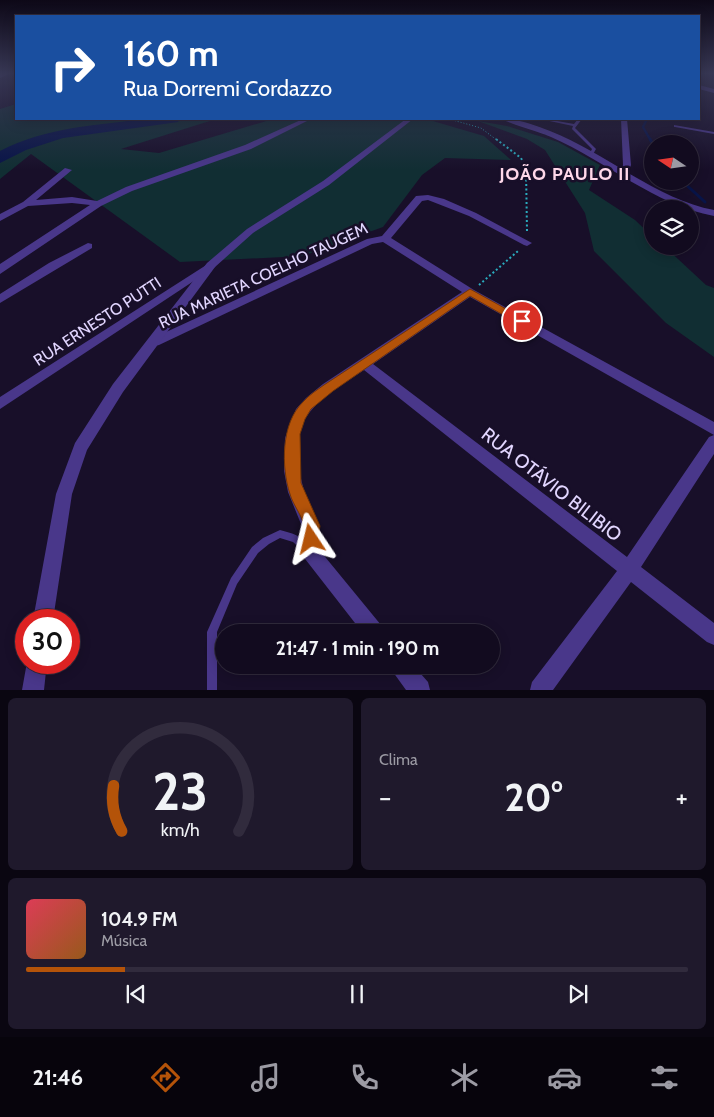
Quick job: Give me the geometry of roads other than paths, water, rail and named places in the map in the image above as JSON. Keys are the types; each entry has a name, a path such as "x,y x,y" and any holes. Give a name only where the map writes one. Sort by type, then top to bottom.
{"street":[{"path":"0,271 3,267 98,204 129,189 240,150 306,120"},
{"path":"45,609 64,494 80,448 118,388 155,342 211,265 250,231 326,183 409,120"},
{"path":"508,120 545,131 624,172 675,202 696,210 714,213"},
{"path":"624,120 627,165 624,172"},
{"path":"0,218 26,204 68,170"},
{"path":"527,243 444,202 426,196 419,198 386,239 470,292 714,429"},
{"path":"26,204 72,200 98,204"},
{"name":"RUA MARIETA COELHO TAUGEM","path":"155,342 370,241 386,239"},
{"path":"0,299 53,265 88,246"},
{"name":"RUA ERNESTO PUTTI","path":"0,404 211,265"},
{"path":"368,624 308,549 312,526 300,502 294,483 293,434 298,417 306,406 328,388 470,292"},
{"name":"RUA OTÁVIO BILIBIO","path":"365,364 714,635"},
{"path":"540,690 630,570 714,441"},
{"path":"34,690 36,674"},
{"path":"407,674 420,690"}],"lane":[{"path":"547,120 574,125"},
{"path":"574,125 579,120"},
{"path":"574,125 573,128 594,149 591,155"},
{"path":"675,126 714,133"},
{"path":"212,690 212,632 234,581 254,550 280,534 296,539 308,549"}],"waterway":[{"path":"0,158 20,147 62,134 168,120"},
{"path":"646,120 643,127 648,135"},
{"path":"692,190 705,202"}],"district":[{"name":"JOÃO PAULO II","path":"565,174"}]}
